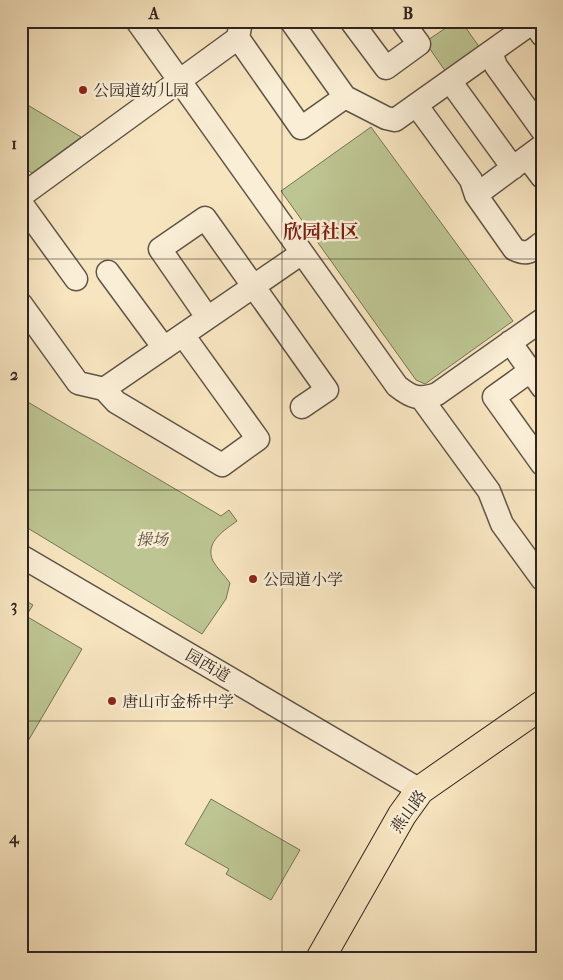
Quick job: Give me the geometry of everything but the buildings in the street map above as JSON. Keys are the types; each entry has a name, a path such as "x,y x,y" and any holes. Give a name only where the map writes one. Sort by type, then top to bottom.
{"main road":[{"name":"燕山路","path":"320,959 402,815 420,790 542,706"},
{"name":"燕山路","path":"334,959 412,822 439,794 542,722"}],"street":[{"path":"137,21 397,386 408,395 422,399 437,394 542,320"},
{"path":"291,21 345,97 386,118 395,120 533,22 542,34"},
{"path":"351,21 386,68 419,44 402,21"},
{"path":"21,196 179,80 239,30 301,128 345,97"},
{"path":"491,52 496,66 542,130"},
{"path":"450,81 527,157 542,177"},
{"path":"417,106 471,180 476,195 514,249 522,253 528,252 542,243"},
{"path":"476,195 527,157"},
{"path":"21,203 76,279"},
{"path":"207,317 160,249 205,218 327,390 302,407"},
{"path":"104,389 302,253"},
{"path":"108,272 164,348"},
{"path":"21,304 78,383 104,389 116,402 222,465 258,439 184,335"},
{"path":"510,342 536,379 494,397 542,464"},
{"path":"422,399 489,491 502,524 542,579"},
{"name":"园西道","path":"21,556 420,790"}],"green space":[{"path":"456,21 461,21 480,48 446,72 425,42"},
{"path":"21,101 81,137 32,173 21,166"},
{"path":"371,127 513,321 425,384 416,380 281,191"},
{"name":"操场","path":"21,398 221,516 229,510 237,521 213,542 211,554 213,561 230,583 226,599 202,634 21,524"},
{"path":"21,598 33,605 26,616 82,649 21,753"},
{"path":"211,799 300,850 271,900 226,874 229,869 185,844"}],"place":[{"name":"公园道幼儿园","path":"83,90"},
{"name":"公园道小学","path":"253,579"},
{"name":"唐山市金桥中学","path":"112,701"}],"district":[{"name":"欣园社区","path":"321,231"}]}
